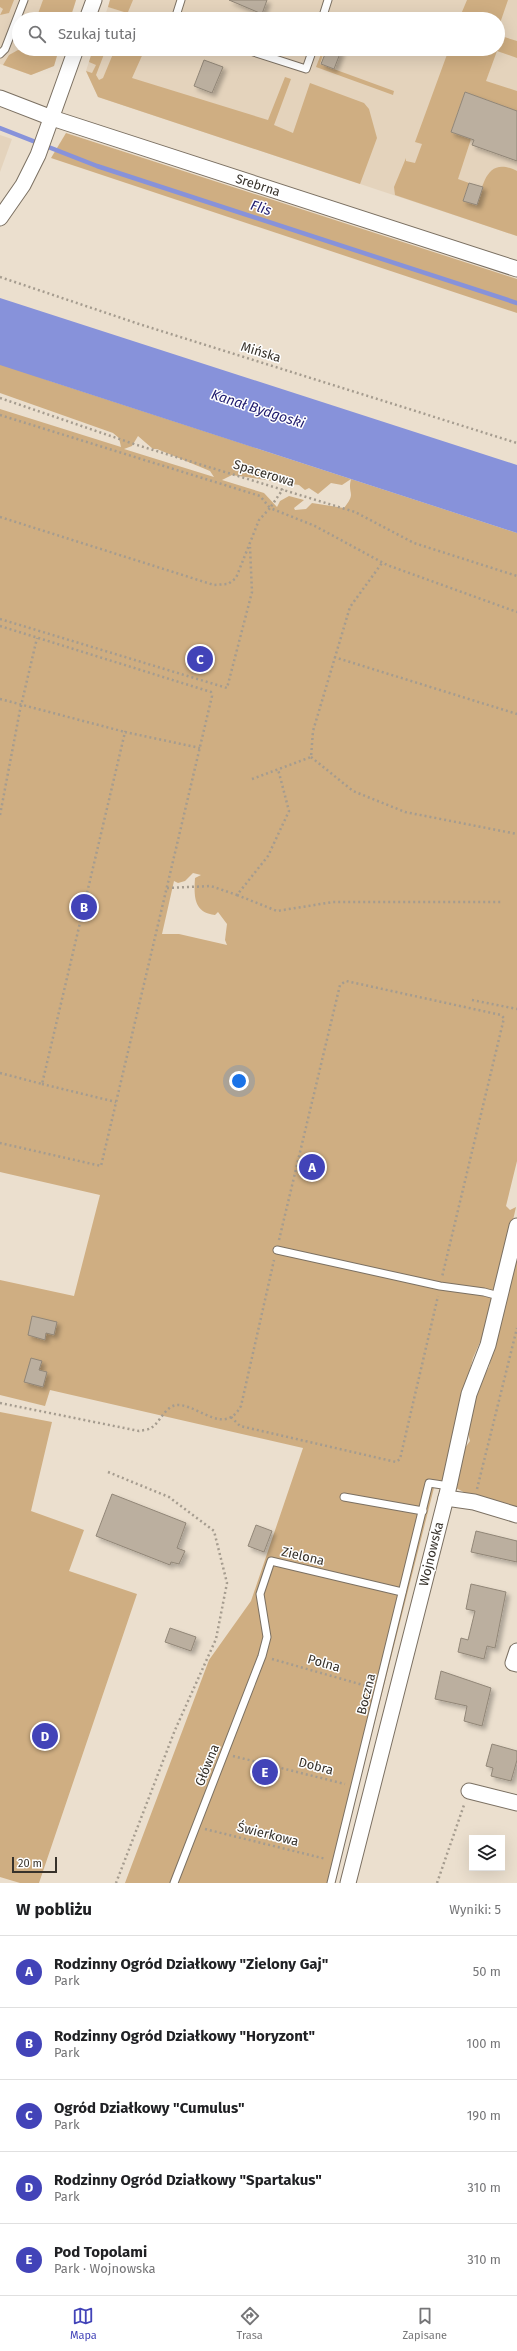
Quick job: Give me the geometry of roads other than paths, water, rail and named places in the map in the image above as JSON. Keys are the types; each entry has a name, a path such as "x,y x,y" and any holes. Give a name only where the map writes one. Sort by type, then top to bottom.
{"street":[{"path":"90,12 94,0"},
{"path":"0,218 23,185 38,155 74,56"},
{"name":"Srebrna","path":"0,98 52,118 517,269"},
{"name":"Wojnowska","path":"348,1883 447,1492 469,1394 488,1345 517,1226"},
{"path":"447,1492 517,1516"},
{"path":"517,1651 513,1663 517,1664"},
{"path":"469,1791 517,1803"}],"lane":[{"path":"19,12 24,0"},
{"path":"177,12 181,0"},
{"path":"324,12 328,0"},
{"path":"0,54 5,49 12,31"},
{"path":"266,56 306,69 311,56"},
{"path":"277,1250 440,1286 484,1292 499,1296"},
{"name":"Boczna","path":"331,1883 380,1689 429,1483 447,1492"},
{"path":"344,1497 423,1511"},
{"name":"Zielona","path":"262,1656 267,1637 260,1594 271,1561 402,1592"},
{"name":"Główna","path":"174,1883 262,1656"}],"water":[{"name":"Kanał Bydgoski","path":"0,298 517,465 517,533 0,365"}],"waterway":[{"name":"Flis","path":"0,128 97,166 517,303"}],"place":[{"name":"Ogród Działkowy \"Cumulus\"","path":"200,659"},
{"name":"Rodzinny Ogród Działkowy \"Horyzont\"","path":"84,907"},
{"name":"Rodzinny Ogród Działkowy \"Zielony Gaj\"","path":"312,1167"},
{"name":"Rodzinny Ogród Działkowy \"Spartakus\"","path":"45,1736"},
{"name":"Pod Topolami","path":"265,1772"}]}
